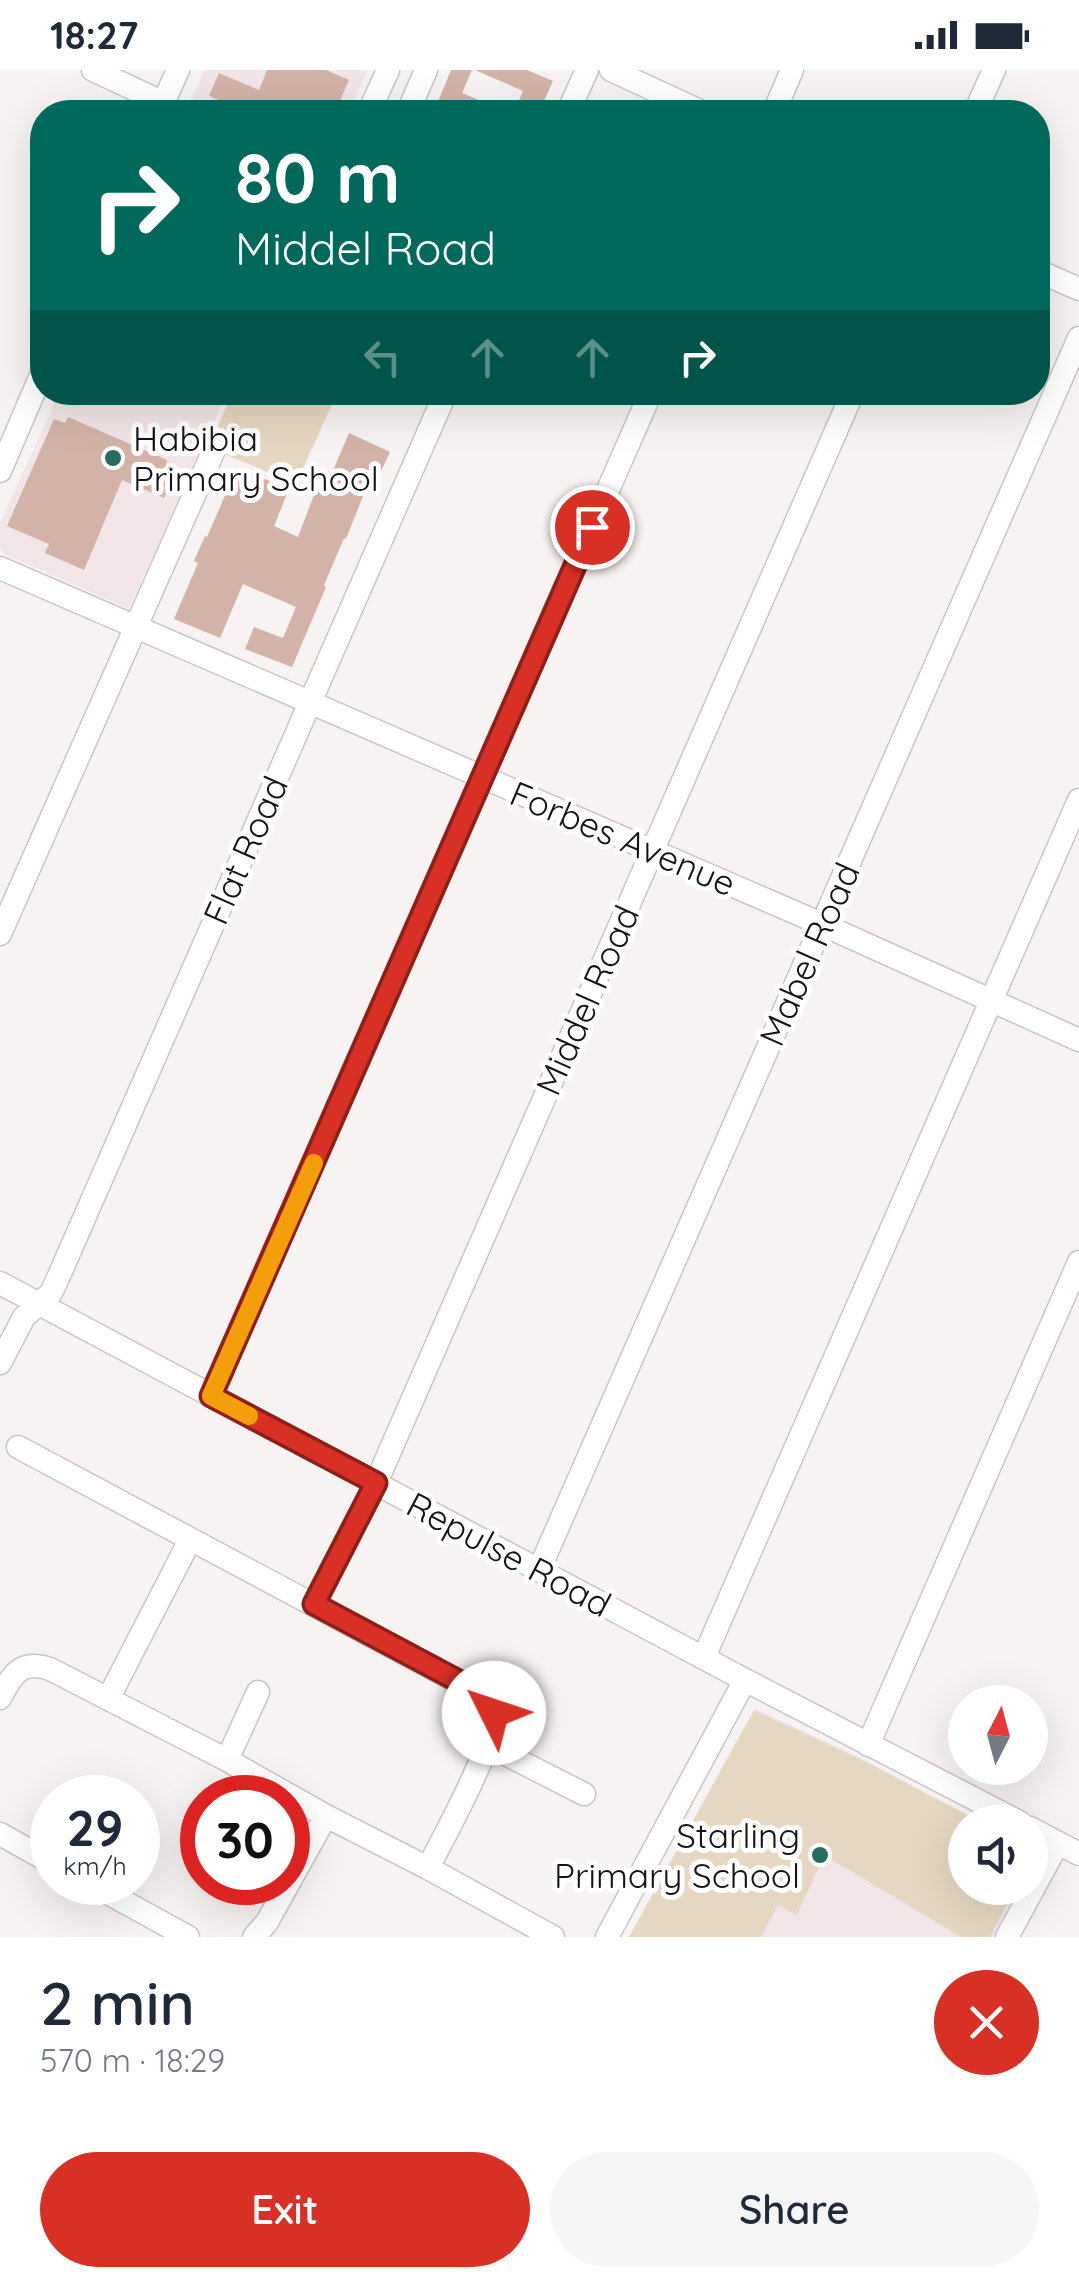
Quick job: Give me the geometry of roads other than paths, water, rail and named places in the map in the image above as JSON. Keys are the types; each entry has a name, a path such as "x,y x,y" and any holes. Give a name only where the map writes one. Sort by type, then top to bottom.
{"street":[{"path":"92,70 147,100"},
{"path":"165,100 178,70"},
{"path":"374,100 388,70"},
{"path":"413,100 426,70"},
{"path":"573,100 587,70"},
{"path":"611,70 676,100"},
{"path":"779,100 792,70"},
{"path":"980,100 994,70"},
{"path":"1050,276 1079,289"},
{"name":"Mabel Road","path":"1050,404 1079,338"},
{"path":"0,471 30,400"},
{"name":"Flat Road","path":"0,1363 24,1316 49,1294 58,1278 440,405"},
{"path":"211,1396 645,405"},
{"name":"Middel Road","path":"314,1604 376,1483 847,405"},
{"name":"Mabel Road","path":"539,1570 1050,405"},
{"path":"0,934 214,450"},
{"name":"Forbes Avenue","path":"0,568 822,924 1079,1040"},
{"path":"704,1658 1079,800"},
{"path":"868,1745 1079,1262"},
{"name":"Repulse Road","path":"0,1284 986,1805"},
{"path":"18,1447 490,1701 494,1713 486,1744 428,1868"},
{"path":"108,1699 190,1540"},
{"path":"0,1698 16,1672 39,1666 226,1760 553,1937"},
{"path":"607,1937 744,1680"},
{"path":"226,1760 258,1692"},
{"path":"486,1744 584,1794"},
{"path":"254,1937 267,1922 326,1816"},
{"path":"0,1834 30,1851"},
{"path":"1008,1937 1069,1849"},
{"path":"130,1905 188,1937"}],"place":[{"name":"Habibia Primary School","path":"113,458"},
{"name":"Starling Primary School","path":"820,1855"}]}
